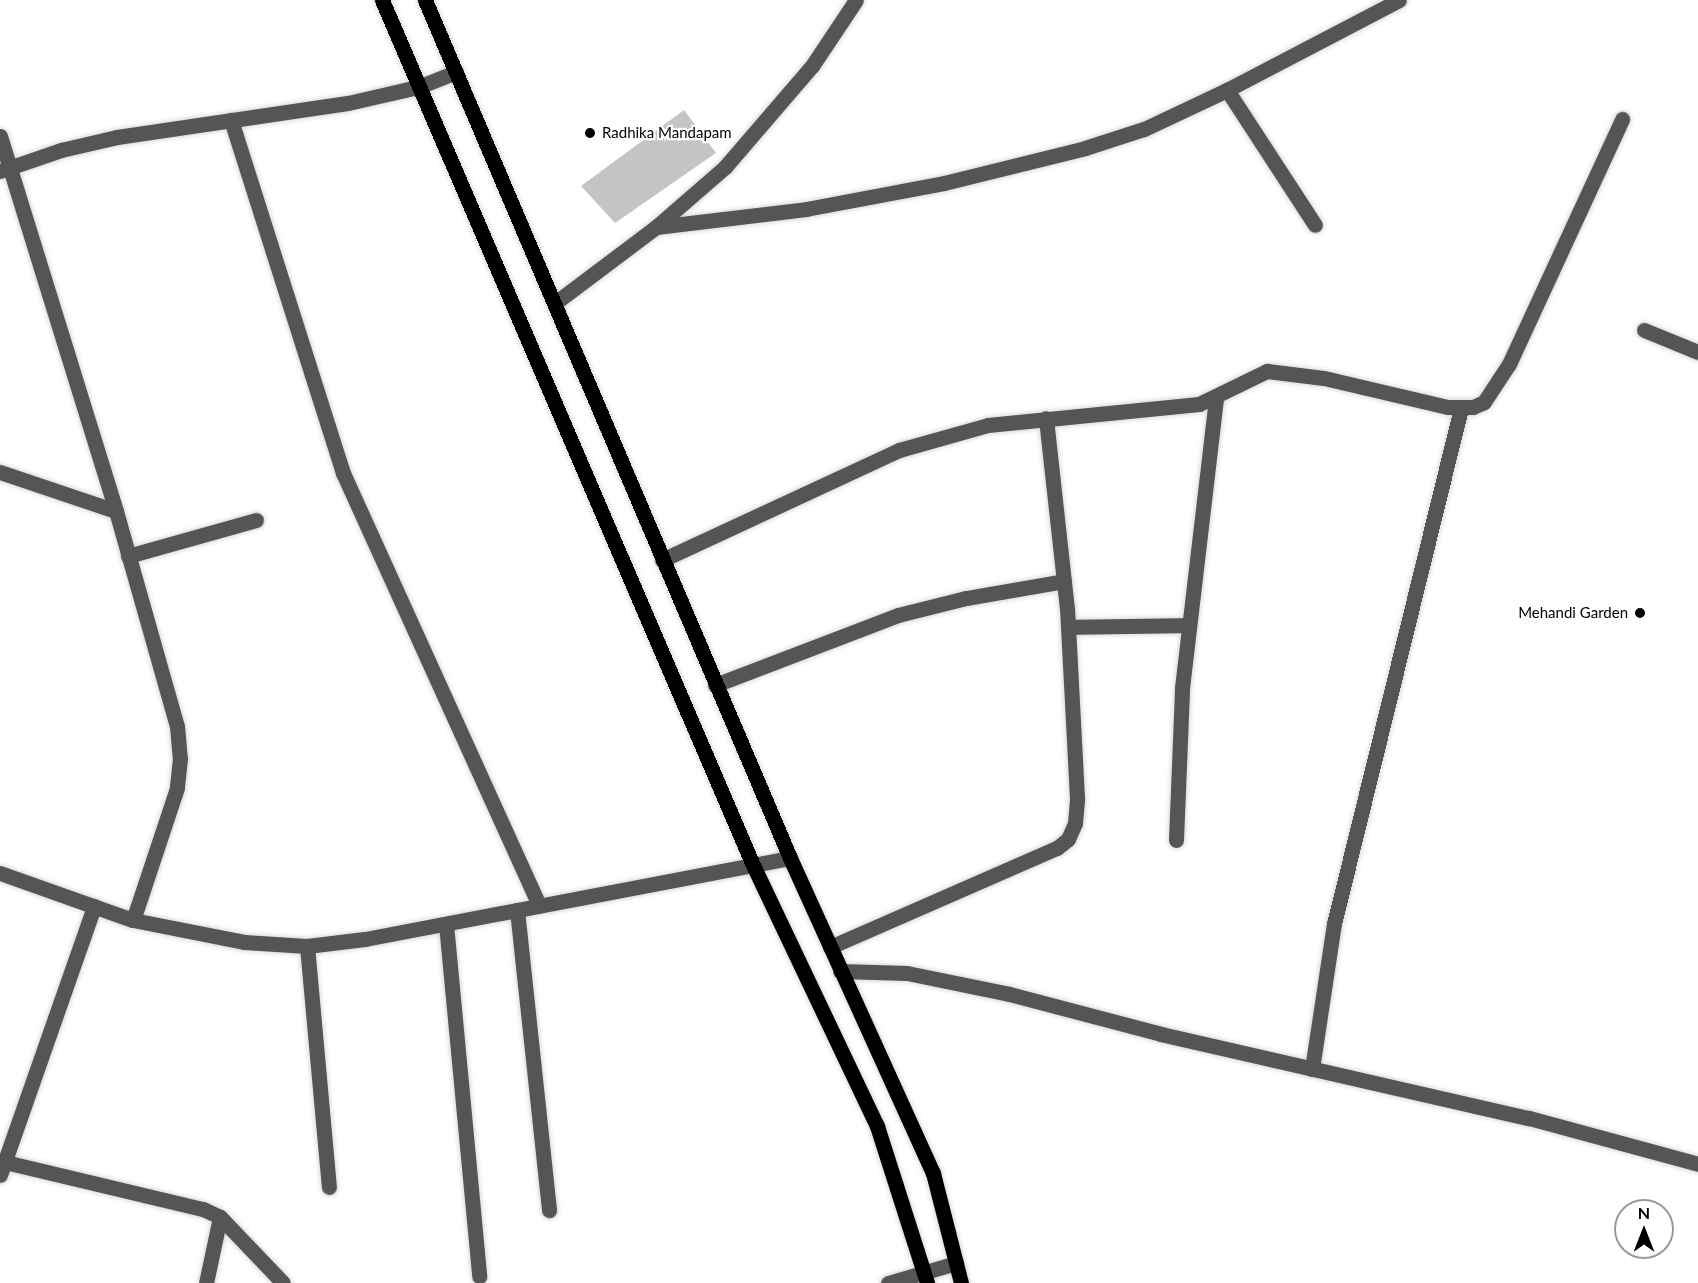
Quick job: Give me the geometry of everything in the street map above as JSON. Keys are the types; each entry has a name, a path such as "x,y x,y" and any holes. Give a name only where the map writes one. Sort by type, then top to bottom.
{"main road":[{"path":"382,0 753,865 877,1126 926,1277"},
{"path":"425,0 715,685 840,971 933,1173 961,1283"}],"street":[{"path":"555,303 656,227 725,167 812,66 856,0"},
{"path":"656,227 756,218 987,172 1144,129 1227,90 1399,0"},
{"path":"5,169 117,137 297,112 418,87 456,72"},
{"path":"1227,90 1315,225"},
{"path":"662,560 923,440 988,425 1046,417 1172,408 1216,398 1251,377 1283,371 1461,408 1484,402 1509,364 1622,119"},
{"path":"231,120 343,473 539,906"},
{"path":"0,136 5,169 116,511 177,726 180,758 173,805 133,920"},
{"path":"1644,330 1698,352"},
{"path":"1176,840 1182,688 1216,398"},
{"path":"1312,1070 1334,924 1461,408"},
{"path":"830,947 1032,861 1068,838 1075,823 1077,798 1068,627 1046,417"},
{"path":"0,472 116,511"},
{"path":"128,556 256,520"},
{"path":"715,685 898,615 966,598 1064,581"},
{"path":"1068,627 1189,625"},
{"path":"0,873 133,920 244,942 307,946 338,944 790,858"},
{"path":"94,906 2,1168 173,1200 220,1217 284,1283"},
{"path":"517,910 549,1210"},
{"path":"446,924 479,1276"},
{"path":"307,946 329,1187"},
{"path":"840,971 907,973 1010,994 1312,1070 1529,1118 1698,1164"},
{"path":"206,1283 220,1217"},
{"path":"888,1283 926,1277 956,1263"}],"building":[{"path":"684,110 716,153 615,223 581,186"}],"place":[{"name":"Radhika Mandapam","path":"590,133"},
{"name":"Mehandi Garden","path":"1640,613"}]}
